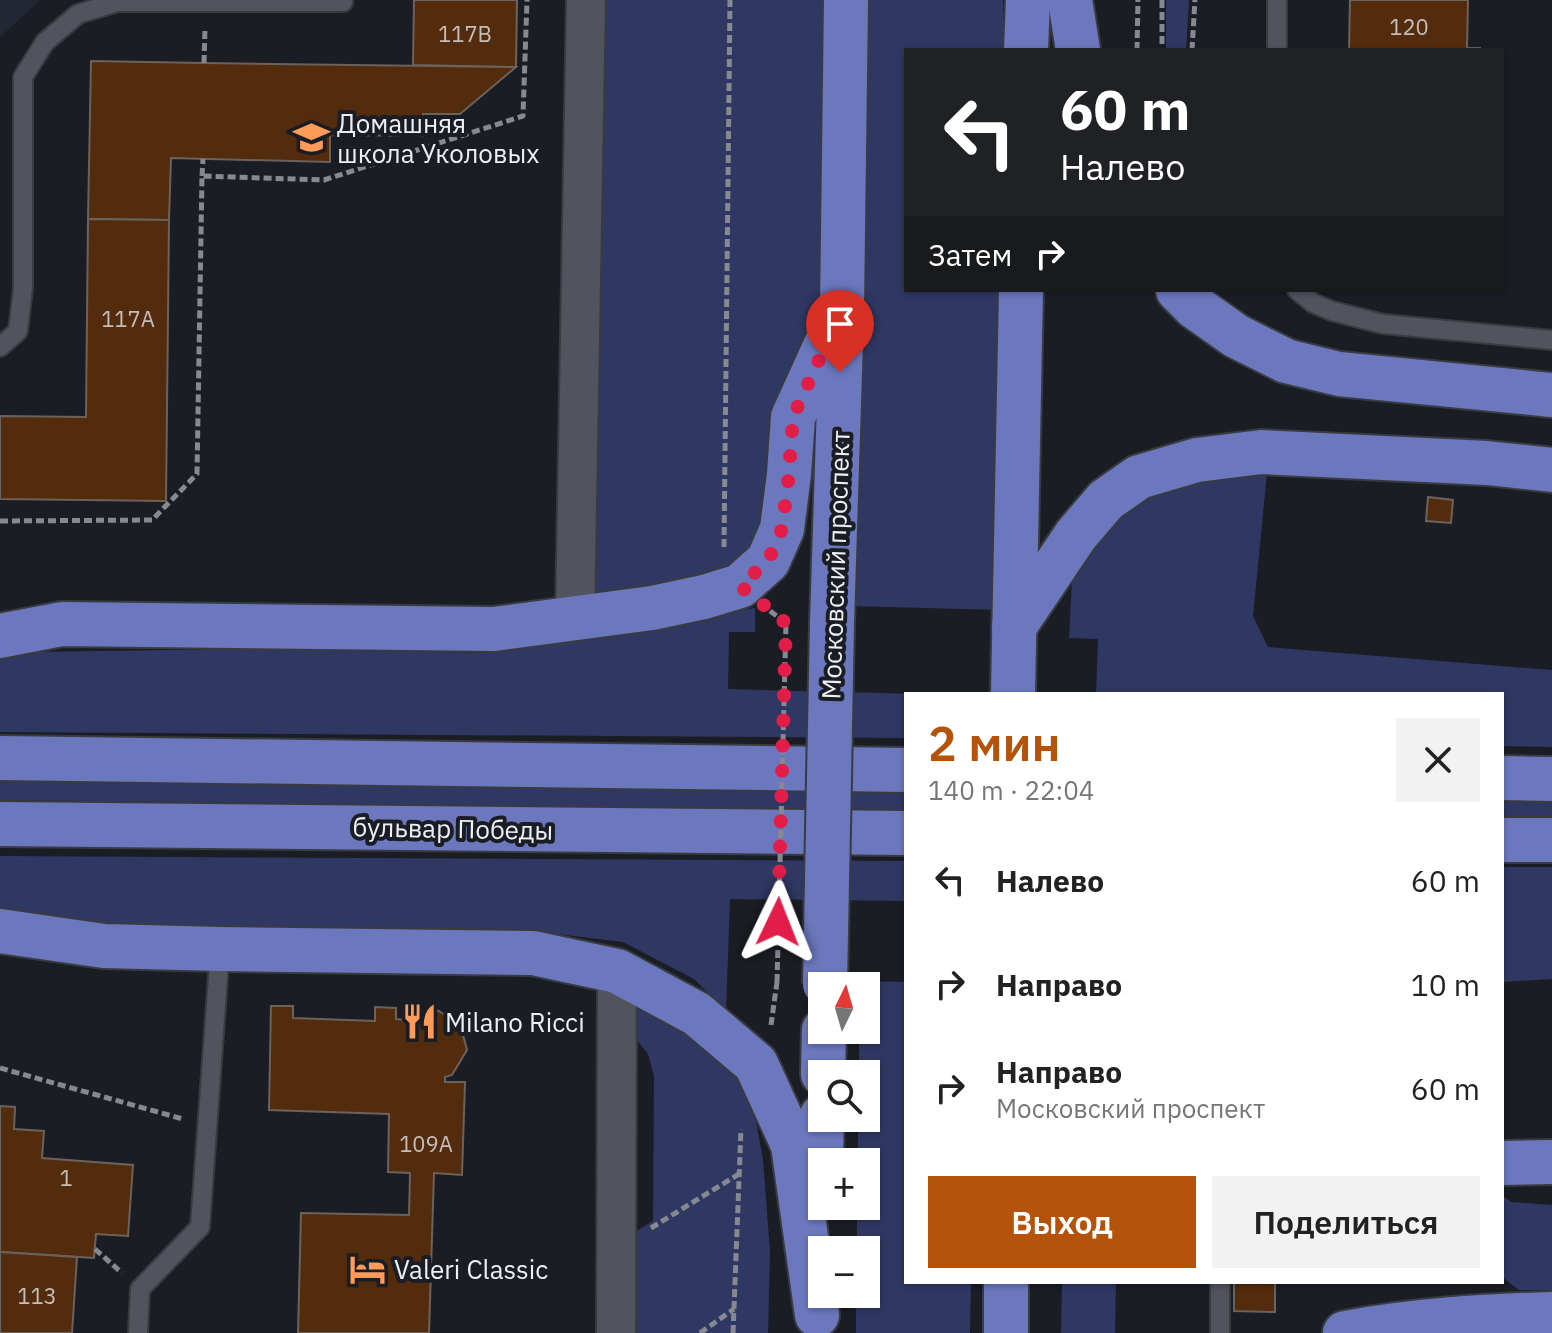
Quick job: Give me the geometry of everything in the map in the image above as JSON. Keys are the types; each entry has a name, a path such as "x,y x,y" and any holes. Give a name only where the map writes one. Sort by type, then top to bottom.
{"main road":[{"name":"Московский проспект","path":"825,972 842,309 846,0"},
{"path":"1026,48 1028,0"},
{"path":"1070,0 1078,48"},
{"path":"1013,692 1021,292"},
{"path":"1180,292 1195,307 1236,336 1286,361 1339,374 1552,395"},
{"path":"0,636 62,624 494,629 652,608 740,586 768,561 782,529 793,417 842,309"},
{"path":"1014,627 1076,535 1106,500 1139,477 1197,460 1261,452 1487,463 1552,470"},
{"path":"0,758 904,770"},
{"path":"1504,778 1552,779"},
{"name":"бульвар Победы","path":"0,824 904,833"},
{"path":"1504,840 1552,840"},
{"path":"0,931 104,946 533,953 617,971 697,1014 756,1064 793,1145 817,1324"},
{"path":"817,1324 822,1132"},
{"path":"1504,1163 1552,1162"},
{"path":"1006,1284 1006,1333"},
{"path":"1345,1333 1389,1324 1441,1326 1473,1316 1552,1314"}],"street":[{"path":"575,617 586,0"},
{"path":"616,1333 617,971"}],"lane":[{"path":"0,347 18,331 23,288 23,77 45,42 78,14 118,2 343,0"},
{"path":"1277,0 1277,48"},
{"path":"1299,292 1313,303 1332,311 1369,321 1552,340"},
{"path":"138,1333 140,1289 200,1227 220,949"},
{"path":"1220,1284 1220,1333"}],"path":[{"path":"202,176 324,180 523,116 527,0"},
{"path":"730,0 723,554 740,586 786,623 777,982 769,1039 756,1064 742,1104 733,1333"},
{"path":"1137,48 1138,0"},
{"path":"1162,0 1162,48"},
{"path":"1192,48 1195,0"},
{"path":"204,63 206,2"},
{"path":"0,521 152,520 197,474 203,159"},
{"path":"0,1068 207,1125"},
{"path":"616,1249 739,1174"},
{"path":"95,1249 140,1289"},
{"path":"700,1333 734,1309"}],"shaded area":[{"path":"0,0 40,0 0,37"},
{"path":"586,0 846,0 842,309 768,561 575,617"},
{"path":"862,0 1003,0 1003,48 904,48 904,292 1002,292 1000,610 851,606"},
{"path":"1166,0 1189,0 1186,48 1166,48"},
{"path":"1267,473 1253,616 1268,647 1552,670 1552,747 1504,746 1504,692 1096,692 1098,639 1069,638 1073,562 1122,510 1180,480"},
{"path":"755,608 755,632 729,632 728,689 904,694 904,738 0,732 0,658 29,652 243,649 489,653"},
{"path":"0,778 904,787 904,810 0,800"},
{"path":"1504,797 1552,798 1552,820 1504,819"},
{"path":"0,856 904,861 904,901 730,899 726,1011 694,979 623,942 524,930 132,926 0,911"},
{"path":"1504,867 1552,867 1552,979 1504,982"},
{"path":"880,981 904,982 904,1284 971,1284 970,1333 856,1333 856,1308 880,1308 880,1236 857,1236 857,1220 880,1220 880,1148 858,1148 858,1132 880,1132 880,1060 859,1060 859,1044 880,1044"},
{"path":"639,1005 701,1041 735,1073 756,1122 763,1159 770,1252 768,1333 625,1333 625,1238 653,1221 654,1076 648,1054 627,1028 628,1013"},
{"path":"1504,1197 1511,1202 1552,1205 1552,1290 1519,1290 1504,1279"},
{"path":"1062,1284 1116,1284 1115,1333 1061,1333"}],"building":[{"path":"414,0 517,0 516,67 413,65"},
{"path":"1350,0 1468,0 1467,48 1349,48"},
{"path":"91,61 516,67 460,114 423,114 423,136 330,135 330,162 171,158 169,220 88,219"},
{"path":"88,219 169,220 166,501 0,499 0,416 86,417"},
{"path":"1428,497 1453,500 1451,523 1426,521"},
{"path":"271,1006 293,1006 293,1018 375,1021 375,1007 396,1008 396,1019 406,1020 408,1016 435,1009 460,1023 467,1050 452,1075 445,1077 445,1082 465,1082 462,1175 434,1173 429,1333 298,1333 301,1213 409,1215 410,1173 388,1172 389,1114 269,1110"},
{"path":"0,1106 15,1107 14,1129 44,1131 42,1158 133,1165 128,1236 96,1234 94,1258 0,1252"},
{"path":"0,1252 77,1257 72,1333 0,1333"},
{"path":"1234,1284 1275,1284 1275,1312 1234,1311"}],"place":[{"name":"Домашняя школа Уколовых","path":"311,138"},
{"name":"Milano Ricci","path":"419,1022"},
{"name":"Valeri Classic","path":"368,1269"}],"route":[{"path":"778,922 786,623 740,586 768,561 782,529 793,417 842,309 840,372"}]}
